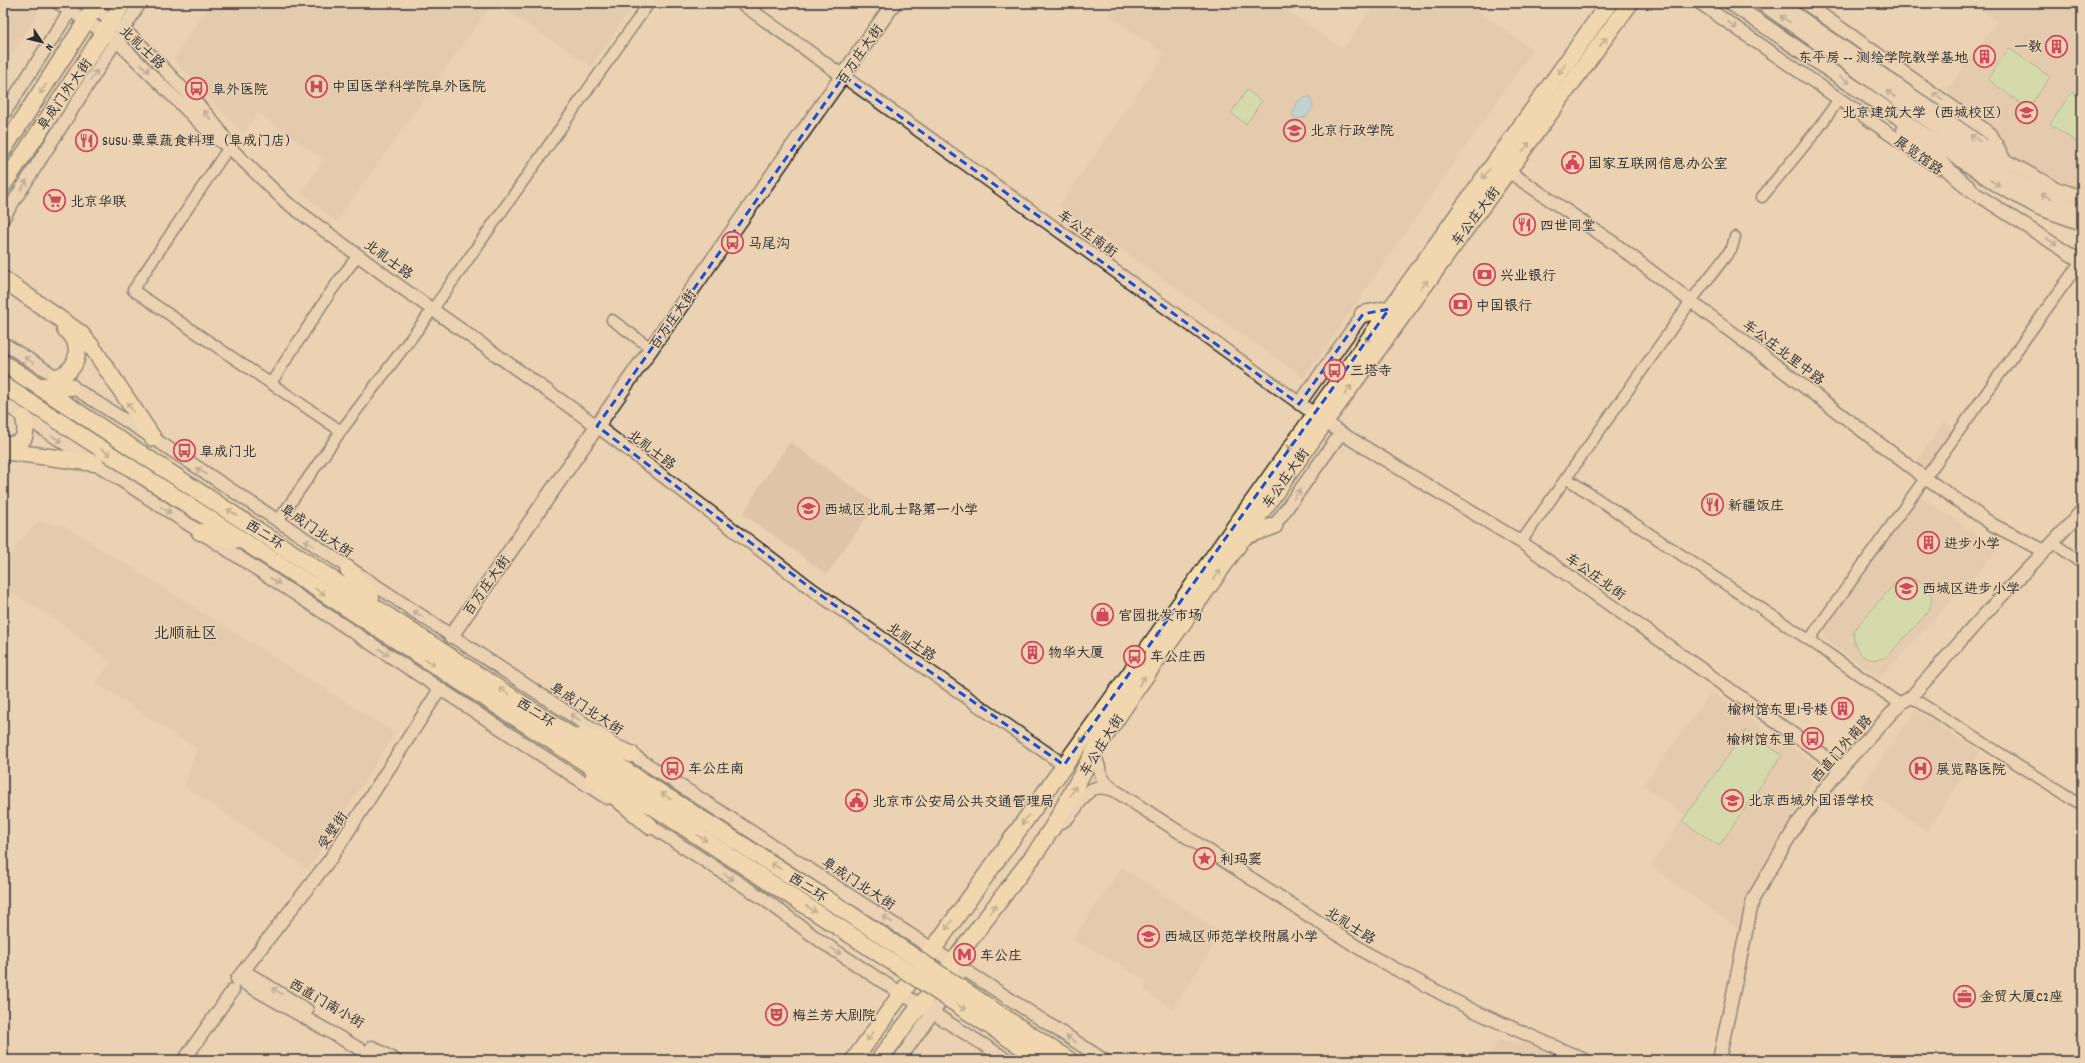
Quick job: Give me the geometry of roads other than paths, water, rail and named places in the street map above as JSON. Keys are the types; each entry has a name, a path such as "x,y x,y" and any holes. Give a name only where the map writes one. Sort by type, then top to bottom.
{"main road":[{"name":"阜成门外大街","path":"3,185 40,127 115,31 123,3"},
{"name":"百万庄大街","path":"450,636 894,3"},
{"name":"车公庄大街","path":"879,1060 926,1009 959,966 1054,825 1094,752 1243,537 1389,309 1609,3"},
{"name":"车公庄大街","path":"854,1060 1064,765 1319,418 1508,171 1630,3"},
{"name":"展览馆路","path":"1731,3 1998,185 2040,208 2082,224"},
{"path":"1762,3 2006,175 2046,197 2082,211"},
{"name":"阜成门外大街","path":"3,150 91,9"},
{"path":"1859,90 1972,191"},
{"path":"3,279 80,333 92,347 153,438"},
{"path":"3,286 69,332 77,346 77,360 68,372 56,378"},
{"path":"1363,314 1389,309"},
{"name":"西二环","path":"3,363 381,610 544,727 834,924 1019,1036 1069,1060"},
{"name":"西二环","path":"3,385 243,541 844,910 1019,1036 1042,1060"},
{"path":"40,386 71,387"},
{"path":"3,444 12,446 22,441 27,431 24,418"},
{"path":"3,451 95,463"},
{"path":"1243,537 1274,526"},
{"path":"200,532 243,541"},
{"path":"348,569 381,610"},
{"path":"544,727 631,754"},
{"path":"544,727 650,826"}],"street":[{"name":"北礼士路","path":"58,3 73,7 91,9 220,128 229,147 286,202 597,426 813,590 1064,765"},
{"path":"3,218 115,31 140,3"},
{"path":"282,515 341,431 433,309 649,3"},
{"name":"车公庄南街","path":"741,3 1319,418"},
{"name":"展览馆路","path":"1700,3 1972,191 2082,262"},
{"path":"1780,3 2005,160 2056,188 2082,197"},
{"path":"1804,3 1843,47"},
{"path":"1804,3 1991,134 2005,160"},
{"path":"3,115 73,7"},
{"path":"1762,196 1809,141 1839,99"},
{"path":"229,147 134,290 341,431"},
{"name":"车公庄北里中路","path":"1508,171 1614,244 1925,478 1993,525 2049,547"},
{"path":"1521,542 1691,302 1732,248 1735,237"},
{"path":"271,383 332,290 358,255"},
{"path":"1809,640 2082,262"},
{"path":"1299,404 1363,314"},
{"path":"612,320 652,348"},
{"name":"阜成门北大街","path":"3,342 56,378 153,438 450,636 1104,1060"},
{"path":"3,403 764,899 819,940 1008,1060"},
{"name":"车公庄北街","path":"1319,418 1341,433 1521,542 1841,768"},
{"path":"1274,526 1341,433"},
{"path":"1566,478 1809,640 1900,704"},
{"name":"西直门外南路","path":"1719,1060 1753,898 1797,824 1841,768 1900,704 1912,697 2082,510"},
{"path":"2049,547 2082,564"},
{"name":"受壁街","path":"184,1060 238,980 331,858 440,689"},
{"path":"1912,697 2082,805"},
{"name":"北礼士路","path":"1094,752 1103,780 1114,790 1373,957 1474,1011 1585,1060"},
{"name":"北礼士路","path":"1054,825 1065,820 1094,787 1102,786 1114,790"},
{"name":"西直门南小街","path":"238,980 379,1060"},
{"name":"西直门南小街","path":"238,980 320,1017 395,1060"},
{"path":"899,1060 926,1009"}],"water":[{"path":"1310,96 1313,107 1306,117 1296,119 1292,115 1298,101"}],"place":[{"name":"一教","path":"2057,46"},
{"name":"东平房 -- 测绘学院教学基地","path":"1984,57"},
{"name":"中国医学科学院阜外医院","path":"316,86"},
{"name":"阜外医院","path":"196,89"},
{"name":"北京建筑大学（西城校区）","path":"2026,112"},
{"name":"北京行政学院","path":"1295,130"},
{"name":"SUSU·粟粟蔬食料理（阜成门店）","path":"86,140"},
{"name":"国家互联网信息办公室","path":"1573,163"},
{"name":"北京华联","path":"54,201"},
{"name":"四世同堂","path":"1524,225"},
{"name":"马尾沟","path":"733,243"},
{"name":"兴业银行","path":"1484,275"},
{"name":"中国银行","path":"1460,305"},
{"name":"三塔寺","path":"1335,370"},
{"name":"阜成门北","path":"185,451"},
{"name":"新疆饭庄","path":"1713,505"},
{"name":"西城区北礼士路第一小学","path":"809,509"},
{"name":"进步小学","path":"1928,543"},
{"name":"西城区进步小学","path":"1907,588"},
{"name":"官园批发市场","path":"1102,615"},
{"name":"物华大厦","path":"1032,652"},
{"name":"车公庄西","path":"1135,656"},
{"name":"榆树馆东里1号楼","path":"1843,709"},
{"name":"榆树馆东里","path":"1812,739"},
{"name":"车公庄南","path":"672,768"},
{"name":"展览路医院","path":"1921,769"},
{"name":"北京西城外国语学校","path":"1733,800"},
{"name":"北京市公安局公共交通管理局","path":"856,801"},
{"name":"利玛窦","path":"1205,859"},
{"name":"西城区师范学校附属小学","path":"1148,936"},
{"name":"车公庄","path":"965,955"},
{"name":"金贸大厦C2座","path":"1965,996"},
{"name":"梅兰芳大剧院","path":"777,1015"}],"district":[{"name":"北顺社区","path":"185,632"}]}
